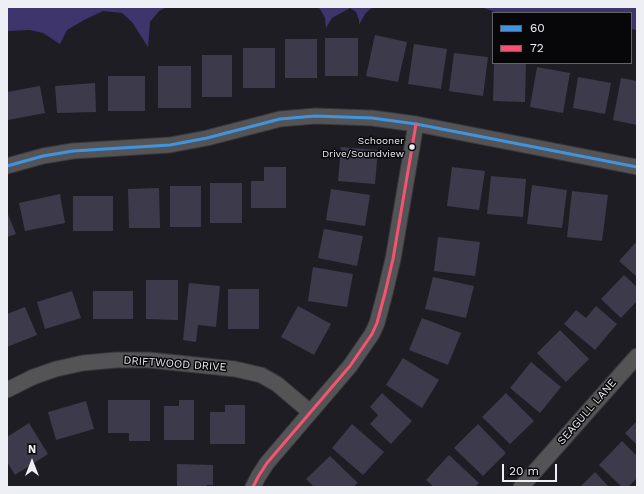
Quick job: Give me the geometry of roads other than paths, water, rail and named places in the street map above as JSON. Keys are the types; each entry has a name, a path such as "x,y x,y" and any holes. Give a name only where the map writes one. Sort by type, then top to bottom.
{"street":[{"path":"7,166 42,156 73,151 149,147 189,142 267,122 297,117 315,116 372,118 416,124 637,167"},
{"path":"253,487 267,463 350,366 366,345 377,322 393,259 416,124"},
{"name":"SEAGULL LANE","path":"522,487 637,356"},
{"name":"DRIFTWOOD DRIVE","path":"7,390 33,377 56,369 83,363 116,360 149,360 235,369 261,375 277,384 310,412"}],"place":[{"name":"Schooner Drive/Soundview","path":"412,147"}]}
